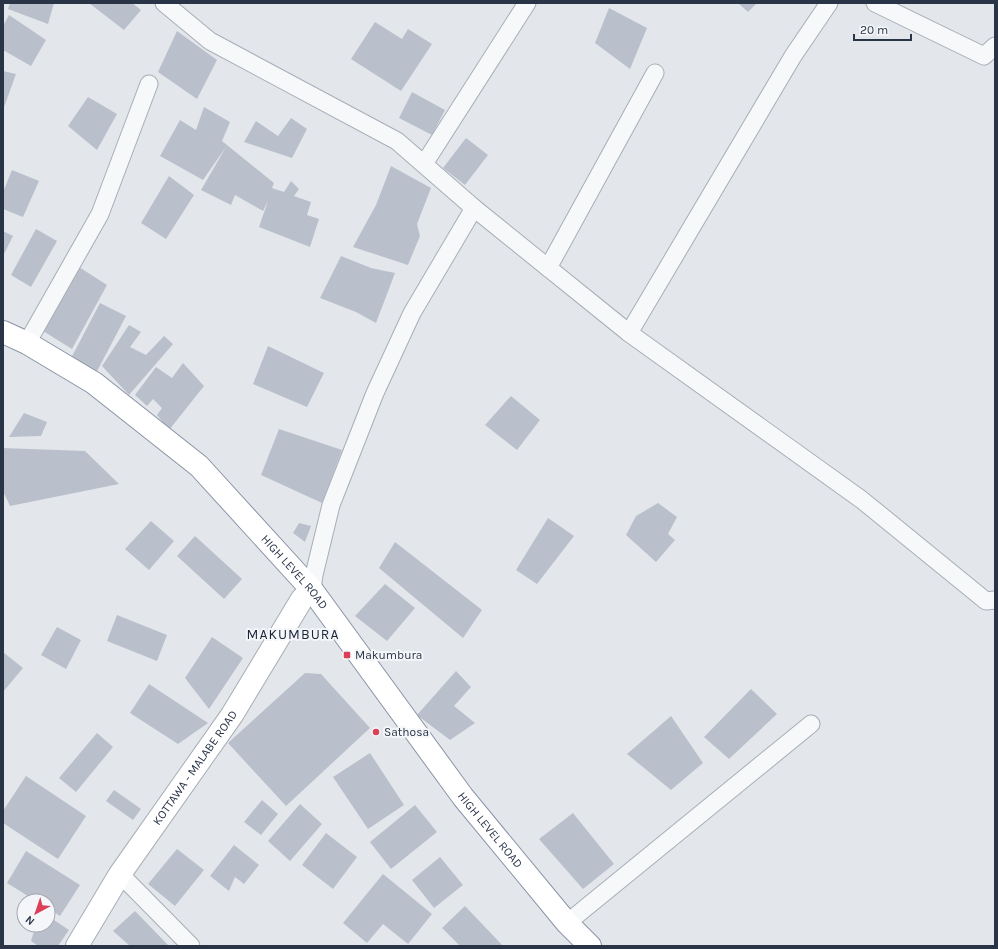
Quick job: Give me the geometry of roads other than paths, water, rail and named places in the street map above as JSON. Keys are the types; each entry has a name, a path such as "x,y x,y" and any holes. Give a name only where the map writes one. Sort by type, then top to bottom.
{"main road":[{"name":"HIGH LEVEL ROAD","path":"3,332 28,343 94,383 199,466 307,594 463,797 568,923 590,946"},
{"name":"HIGH LEVEL ROAD","path":"3,346 22,355 86,394 190,476 307,594 452,805 576,946"},
{"name":"KOTTAWA - MALABE ROAD","path":"77,946 120,874 232,715 307,594"}],"street":[{"path":"164,3 210,41 397,141 474,208 629,332 862,500 986,601 995,600"},
{"path":"424,164 527,3"},
{"path":"629,332 789,63 829,3"},
{"path":"875,3 984,56 995,46"},
{"path":"548,268 655,73"},
{"path":"28,343 100,214 149,84"},
{"path":"307,594 314,576 331,505 375,393 412,313 474,208"},
{"path":"568,923 811,724"},
{"path":"120,874 191,946"}],"place":[{"name":"Makumbura","path":"347,655"},
{"name":"Sathosa","path":"376,732"}],"district":[{"name":"MAKUMBURA","path":"293,634"}]}
